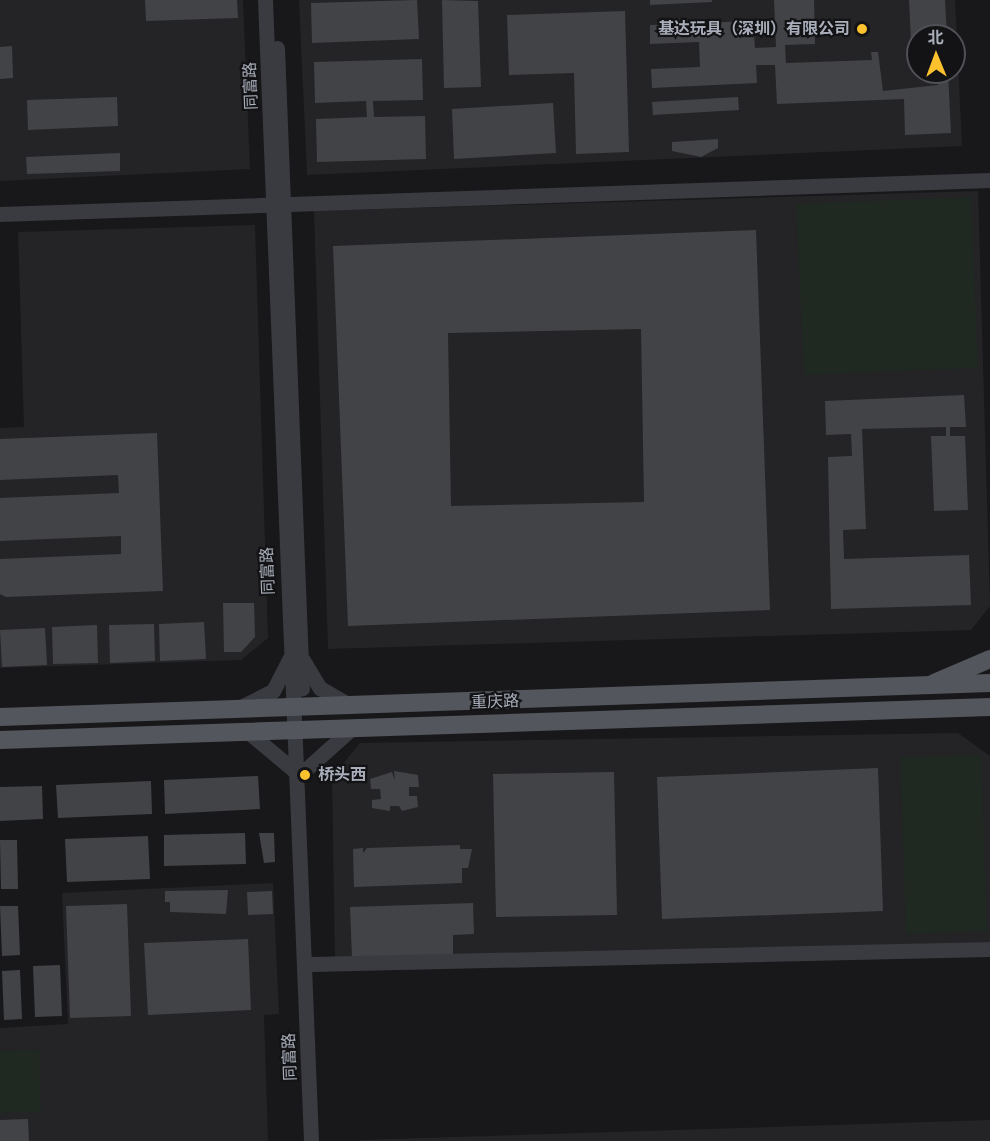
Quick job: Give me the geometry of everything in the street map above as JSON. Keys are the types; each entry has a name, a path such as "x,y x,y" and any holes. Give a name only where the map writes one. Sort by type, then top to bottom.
{"main road":[{"path":"930,686 990,659"},
{"name":"重庆路","path":"0,717 298,707 354,708 990,683"},
{"name":"重庆路","path":"0,740 988,708"}],"street":[{"name":"同富路","path":"265,0 279,203"},
{"name":"同富路","path":"275,0 279,203 298,707 311,1141"},
{"path":"0,214 990,180"},
{"path":"235,710 273,691 295,658 320,688 354,708"},
{"path":"248,732 299,772 352,728"},
{"name":"同富路","path":"299,772 319,1141"},
{"path":"311,964 990,949"}],"shaded area":[{"path":"0,0 243,0 250,169 0,181"},
{"path":"299,0 955,0 956,24 906,24 906,84 959,84 962,146 307,175"},
{"path":"978,191 990,606 971,630 328,649 314,211"},
{"path":"971,197 978,368 804,375 796,204"},
{"path":"255,225 268,638 241,660 0,668 0,428 24,427 18,232"},
{"path":"958,733 990,756 990,942 335,961 332,777 360,743"},
{"path":"981,755 987,931 906,934 900,757"},
{"path":"273,883 279,1014 264,1015 268,1141 0,1141 0,1028 68,1024 62,893"},
{"path":"39,1050 41,1112 0,1113 0,1051"},
{"path":"990,1120 990,1141 359,1141 359,1140"}],"building":[{"path":"145,0 237,0 238,18 146,21"},
{"path":"417,0 419,39 312,43 311,3"},
{"path":"442,0 478,1 481,87 444,88"},
{"path":"650,0 712,0 712,2 650,5"},
{"path":"774,0 814,0 815,44 785,45 786,63 872,60 871,52 878,52 883,91 949,84 951,133 905,135 904,99 777,104 775,65 756,65 757,83 652,88 651,69 700,67 699,42 650,44 650,25 753,21 755,48 776,47"},
{"path":"909,0 945,0 946,24 910,24"},
{"path":"625,11 629,152 576,154 574,73 509,75 507,15"},
{"path":"12,46 13,78 0,79 0,47"},
{"path":"422,59 423,100 373,101 374,117 425,116 426,159 317,162 316,119 367,117 366,101 315,103 314,62"},
{"path":"117,97 118,126 28,130 27,100"},
{"path":"738,97 739,110 653,115 652,102"},
{"path":"553,103 556,153 454,159 452,109"},
{"path":"718,139 718,148 701,157 672,151 672,142"},
{"path":"120,153 120,171 27,174 26,157"},
{"path":"756,230 770,610 348,626 333,246","holes":["641,329 644,502 451,506 448,333"]},
{"path":"964,395 966,427 950,427 950,436 965,436 968,510 934,511 931,436 946,436 946,427 862,429 866,529 843,530 844,559 969,555 971,605 831,609 828,457 852,456 851,434 826,435 825,401"},
{"path":"157,433 163,591 6,597 0,594 0,559 121,554 121,536 0,541 0,498 119,493 118,475 0,480 0,439"},
{"path":"223,603 254,603 255,637 241,652 224,652"},
{"path":"204,622 206,659 160,661 159,624"},
{"path":"154,624 155,661 110,663 109,625"},
{"path":"97,625 98,663 53,664 52,627"},
{"path":"45,628 47,665 2,667 0,630"},
{"path":"878,768 883,911 662,919 657,777"},
{"path":"394,771 418,775 419,787 409,787 409,796 417,796 418,807 402,811 399,806 390,806 390,811 372,808 372,800 381,799 380,789 371,789 370,779 392,772 395,781"},
{"path":"614,772 617,915 496,917 493,774"},
{"path":"258,776 260,809 165,814 164,780"},
{"path":"151,781 152,814 58,818 56,785"},
{"path":"42,786 43,819 0,821 0,787"},
{"path":"245,833 246,864 164,866 164,835"},
{"path":"259,833 274,833 275,862 264,863"},
{"path":"148,836 150,879 67,882 65,839"},
{"path":"0,840 17,840 18,889 1,889"},
{"path":"460,845 460,849 472,849 468,868 462,868 462,883 354,887 353,849 363,848 363,853 367,848"},
{"path":"228,890 226,914 170,912 170,902 165,902 165,891"},
{"path":"272,891 273,914 248,915 247,892"},
{"path":"473,903 474,934 453,935 453,955 352,958 350,907"},
{"path":"127,904 131,1016 70,1018 66,906"},
{"path":"0,906 18,906 20,955 2,956"},
{"path":"248,939 251,1010 148,1015 144,943"},
{"path":"60,965 62,1016 35,1017 33,966"},
{"path":"20,970 22,1019 4,1020 2,971"},
{"path":"28,1119 29,1141 0,1141 0,1120"}],"place":[{"name":"基达玩具（深圳）有限公司","path":"862,29"},
{"name":"桥头西","path":"305,775"}]}
